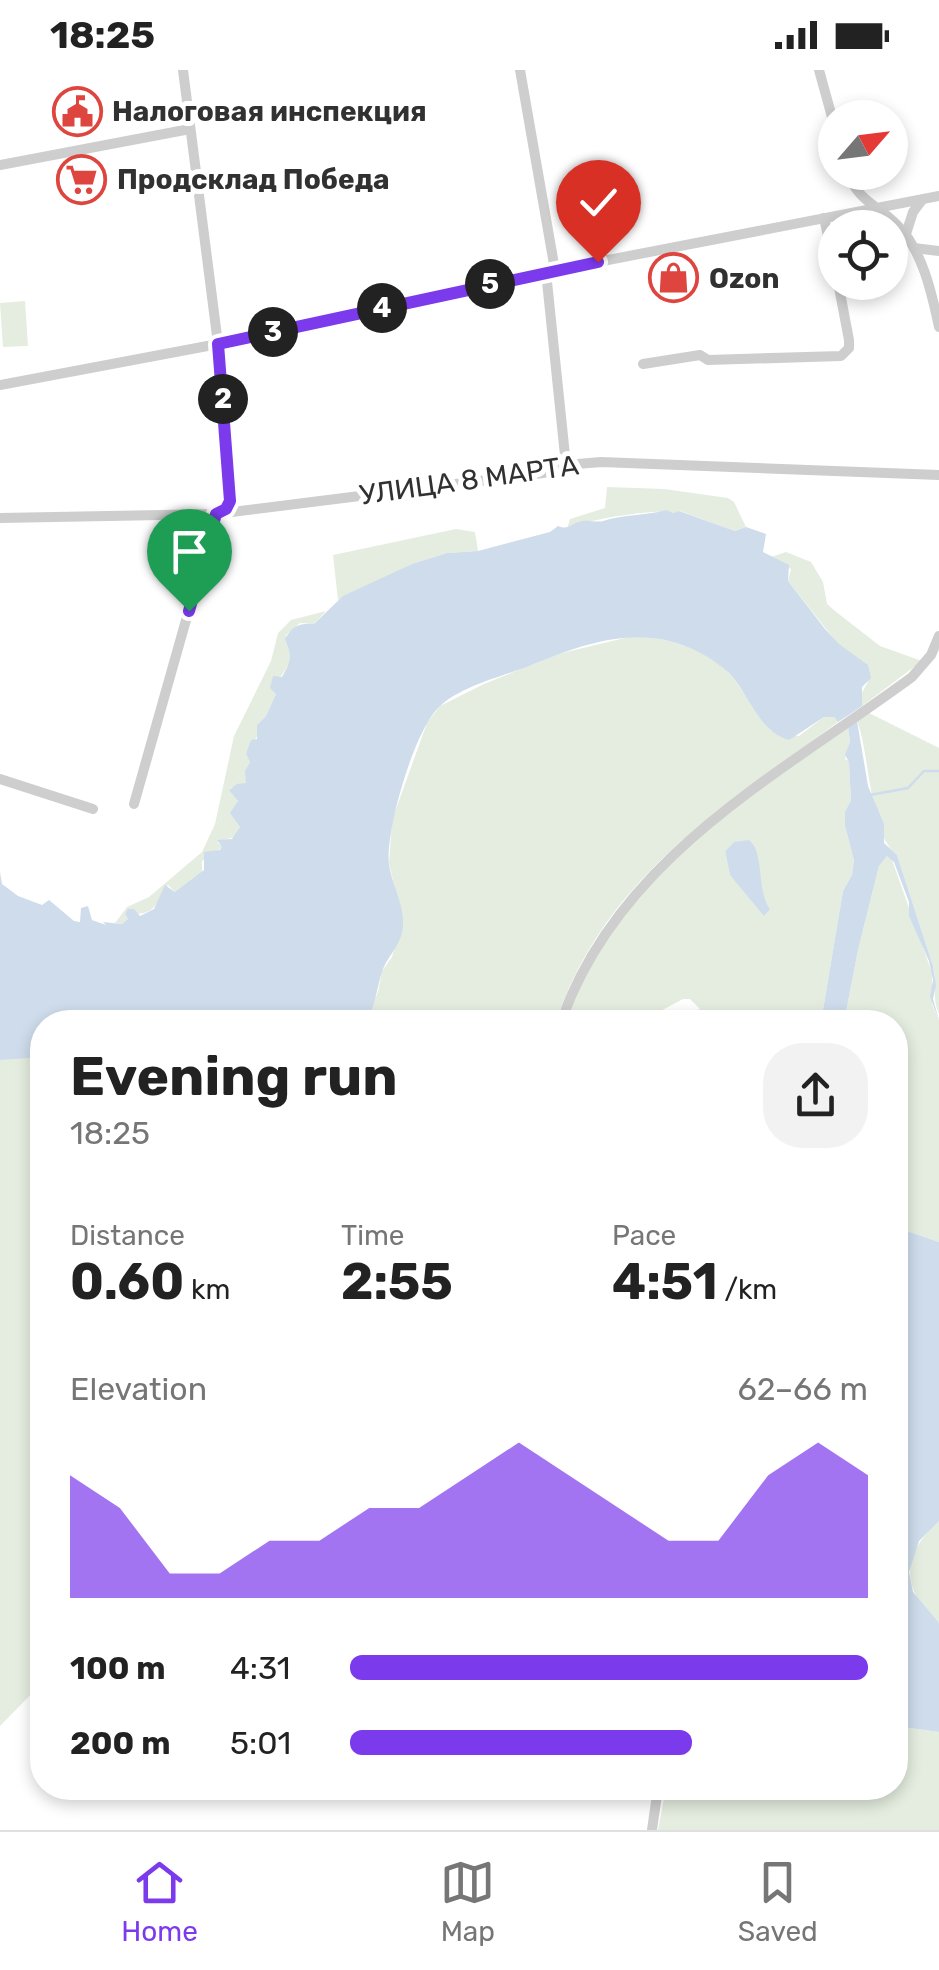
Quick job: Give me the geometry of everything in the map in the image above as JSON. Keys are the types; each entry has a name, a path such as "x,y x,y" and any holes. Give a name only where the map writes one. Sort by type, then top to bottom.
{"street":[{"path":"134,804 216,514 226,509 230,501 218,344 183,70"},
{"path":"520,70 551,271 566,465"},
{"path":"820,70 828,100"},
{"path":"0,165 190,129"},
{"path":"857,190 878,210"},
{"path":"866,210 939,196"},
{"path":"908,228 923,199"},
{"path":"0,385 218,344 551,271 818,219"},
{"path":"908,238 939,328"},
{"path":"914,248 939,251"},
{"path":"643,364 700,355 708,360 842,356 849,348 849,340 841,300"},
{"name":"УЛИЦА 8 МАРТА","path":"0,518 216,514 551,472 566,465 634,462 939,475"},
{"path":"566,1010 598,943 646,881 700,830 875,704 925,663 939,636"},
{"path":"0,779 93,809"},
{"path":"652,1830 656,1800"}],"shaded area":[{"path":"25,301 28,346 3,347 0,303"},
{"path":"607,487 664,489 728,498 746,527 735,531 680,511 620,516 567,529 570,519 605,508"},
{"path":"456,529 475,532 478,551 447,553 412,564 338,600 333,555"},
{"path":"786,552 811,562 823,582 827,604 835,611 880,646 922,661 862,706 860,696 868,682 788,581 791,569 771,557"},
{"path":"326,611 314,624 300,623 286,635 292,660 273,688 276,694 257,725 258,735 246,754 250,761 246,783 230,788 239,803 233,816 240,827 235,837 217,842 223,847 202,861 202,873 176,893 168,885 152,909 125,914 128,919 122,924 115,923 127,907 149,897 202,852 215,824 234,736 271,661 278,633 291,620"},
{"path":"633,636 661,639 701,653 724,669 772,731 799,736 824,717 834,717 838,722 710,816 636,886 604,926 577,971 561,1010 370,1010 382,971 392,957 402,916 389,864 392,820 427,723 440,706 558,654"},
{"path":"869,713 939,748 939,1014 933,966 897,855 888,845 875,812 857,721"},
{"path":"848,727 850,742 845,759 849,761 851,801 845,826 854,860 852,875 843,891 823,1010 697,1010 690,999 683,999 662,1010 572,1010 587,974 614,930 646,890 682,853 763,787","holes":["734,842 744,842 751,851 762,892 770,909 730,875 725,851"]},
{"path":"887,856 891,857 932,973 932,1004 939,1020 939,1242 908,1231 908,1010 846,1010 879,866"},
{"path":"30,1057 30,1695 0,1726 0,1060"},
{"path":"939,1521 939,1623 917,1598 910,1572 917,1546"},
{"path":"908,1728 939,1732 939,1830 658,1830 664,1800 908,1800"}],"water":[{"path":"679,511 735,531 746,527 766,534 763,552 789,565 788,581 825,629 868,665 871,678 862,687 862,706 838,722 834,717 824,717 789,740 769,729 729,673 716,662 685,646 651,638 598,642 482,683 439,707 411,759 396,806 389,849 389,865 402,909 402,931 384,966 372,1010 30,1010 30,1058 0,1060 0,872 2,884 18,896 42,905 49,900 74,921 80,922 81,908 88,906 92,920 106,925 103,922 122,924 128,919 128,909 134,909 140,916 154,909 165,885 175,892 204,870 204,852 220,850 217,840 232,839 240,827 230,813 238,801 229,790 246,783 245,771 250,762 246,754 251,740 257,739 257,725 276,694 270,688 273,676 282,677 288,666 290,654 285,639 294,628 314,624 343,596 412,564 447,553 478,551 550,532 558,526"},
{"path":"857,721 868,786 884,824 884,843 897,855 933,966 936,985 933,999 939,1020 930,997 933,980 929,961 909,916 909,902 894,862 887,856 879,866 846,1010 823,1010 843,891 852,875 854,860 845,826 845,812 851,801 849,762 845,755 850,742 848,727"},
{"path":"749,840 757,854 770,909 764,916 730,875 725,851 734,842"},
{"path":"908,1231 939,1242 939,1521 919,1541 909,1572 913,1592 939,1623 939,1732 908,1728"}],"waterway":[{"path":"870,795 908,788 924,771 939,771"}],"place":[{"name":"Налоговая инспекция","path":"77,111"},
{"name":"Продсклад Победа","path":"82,179"},
{"name":"Ozon","path":"674,278"}],"route":[{"path":"189,611 216,514 226,509 230,501 218,344 598,262"}]}
